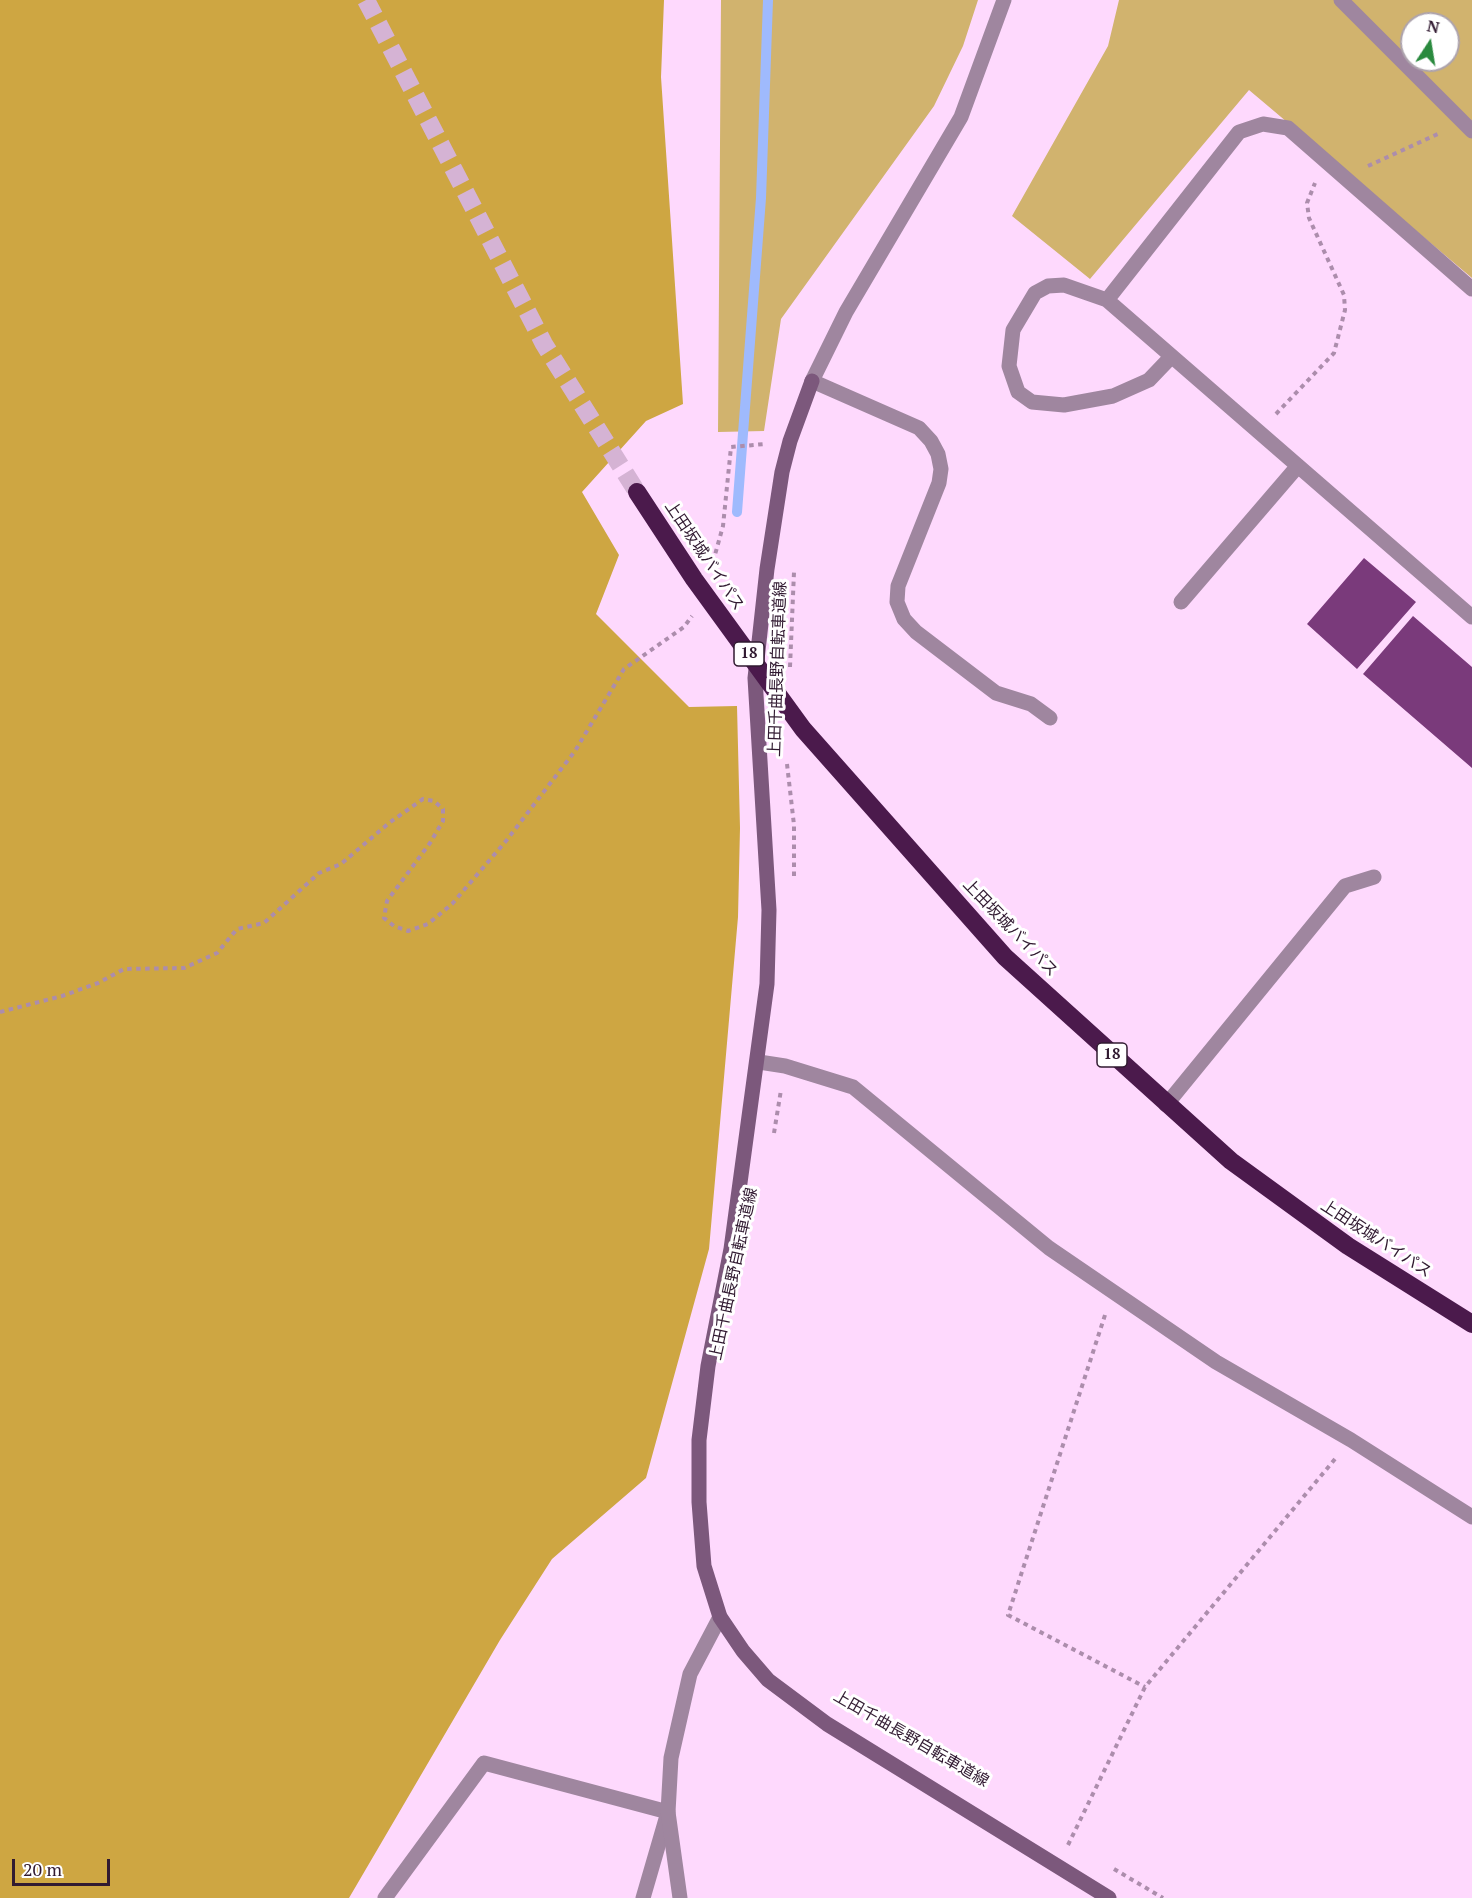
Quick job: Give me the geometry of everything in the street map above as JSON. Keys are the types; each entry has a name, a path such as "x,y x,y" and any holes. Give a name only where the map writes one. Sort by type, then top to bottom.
{"highway":[{"name":"上田坂城バイパス","path":"637,492 694,579 803,729 1005,957 1166,1105 1231,1161 1348,1246 1472,1323"}],"street":[{"path":"1004,0 961,117 846,312 812,381 790,441 767,569 755,678 769,910 767,984 759,1062 731,1249 708,1366 699,1440 699,1502 704,1566 720,1617 768,1680 819,1718 1109,1898"},
{"path":"1341,0 1467,127"},
{"path":"1107,300 1239,132 1263,124 1288,128 1472,289"},
{"path":"1171,357 1149,380 1113,396 1064,405 1032,402 1018,392 1009,366 1013,330 1035,293 1048,286 1064,285 1107,300 1472,617"},
{"path":"812,381 919,428 931,441 938,454 939,483 903,567 898,586 897,602 904,619 916,632 996,693 1031,704 1050,718"},
{"path":"1181,602 1298,467"},
{"path":"1166,1105 1345,886 1374,877"},
{"path":"759,1062 785,1066 853,1087 1049,1248 1216,1362 1351,1440 1472,1517"},
{"path":"643,1898 668,1812 672,1758 690,1674 720,1617"},
{"path":"386,1898 484,1763 668,1812"},
{"path":"668,1812 680,1898"}],"path":[{"path":"1344,177 1467,127"},
{"path":"1259,432 1334,353 1341,331 1345,310 1344,295 1309,218 1307,203 1324,160"},
{"path":"711,567 723,526 731,447 790,441"},
{"name":"上田千曲長野自転車道線","path":"789,673 794,566"},
{"path":"0,1012 62,996 98,983 123,969 184,968 217,953 237,929 264,923 319,873 341,864 389,823 423,799 434,801 442,809 443,821 430,843 387,900 384,918 394,926 408,931 428,924 452,904 498,850 575,751 624,669 684,627 696,606"},
{"name":"上田千曲長野自転車道線","path":"787,760 794,825 794,888"},
{"path":"774,1134 785,1066"},
{"path":"1113,1292 1008,1615 1145,1687"},
{"path":"1058,1867 1145,1687 1351,1440"},
{"path":"1059,1837 1075,1846"},
{"path":"1104,1864 1163,1898"}],"shaded area":[{"path":"0,0 664,0 661,77 683,404 646,421 582,492 619,555 596,614 689,707 737,706 740,828 738,917 709,1249 646,1478 552,1559 500,1640 349,1898 0,1898"},
{"path":"721,0 978,0 963,46 934,106 781,319 764,431 718,432"},
{"path":"1119,0 1472,0 1472,278 1249,90 1090,279 1012,216 1108,46"}],"building":[{"path":"1364,558 1416,602 1357,669 1307,624"},
{"path":"1413,616 1472,667 1472,768 1363,674"}],"waterway":[{"path":"737,512 761,198 768,0"}],"tunnel":[{"path":"366,0 544,344 637,492"}]}
